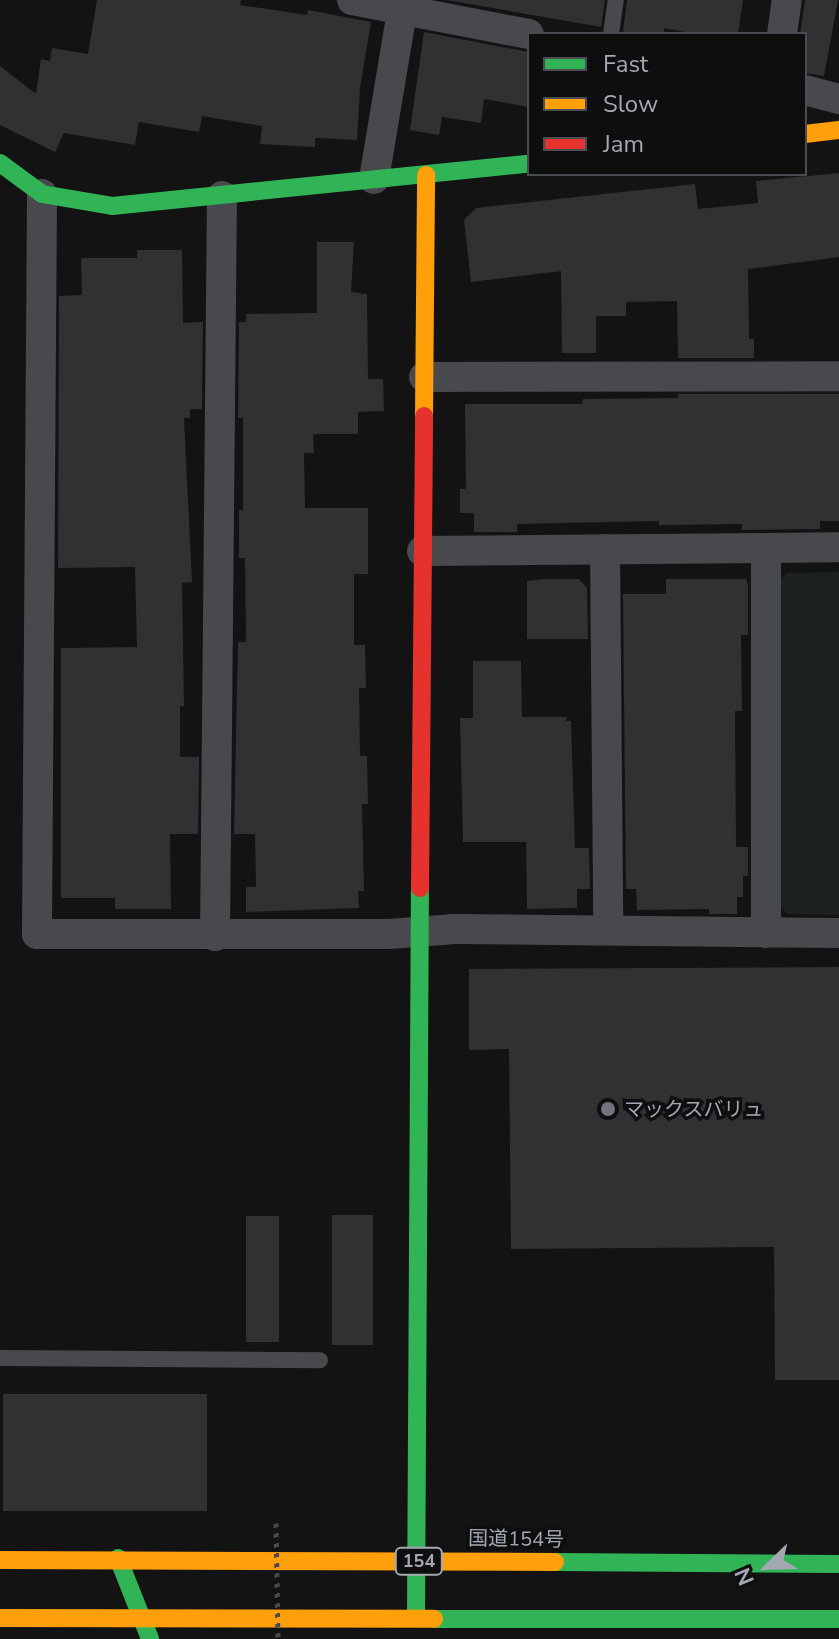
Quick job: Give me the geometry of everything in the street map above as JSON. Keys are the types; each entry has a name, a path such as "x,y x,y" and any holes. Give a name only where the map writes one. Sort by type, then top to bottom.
{"main road":[{"path":"807,134 839,130"},
{"path":"0,163 42,194 112,206 527,164"},
{"path":"416,1617 413,1561 426,175"},
{"path":"118,1558 150,1639"},
{"name":"国道154号","path":"0,1560 118,1558 839,1564"},
{"path":"0,1618 839,1619"}],"street":[{"path":"352,0 403,5 527,34"},
{"path":"782,32 787,0"},
{"path":"374,179 403,5"},
{"path":"807,91 839,99"},
{"path":"42,194 37,934 215,936 608,930 839,933"},
{"path":"215,936 222,196"},
{"path":"424,377 839,376"},
{"path":"422,551 839,547"},
{"path":"766,548 766,933"},
{"path":"605,549 608,930"}],"lane":[{"path":"611,32 616,0"},
{"path":"0,1358 320,1360"},
{"path":"634,1618 634,1639"}],"path":[{"path":"276,1523 278,1639"}],"shaded area":[{"path":"839,572 839,915 787,914 777,903 777,582 787,573"}],"building":[{"path":"97,0 241,0 240,5 307,15 308,10 371,22 360,88 357,140 315,138 315,147 260,144 262,126 202,116 199,132 139,122 135,145 64,133 55,152 0,125 0,66 36,94 41,59 50,61 52,48 88,54"},
{"path":"447,0 605,0 601,27"},
{"path":"627,0 743,0 738,32 685,32 664,28 664,32 623,31"},
{"path":"805,0 838,0 824,76 807,73 807,32 800,32"},
{"path":"424,32 527,52 527,107 484,99 481,123 442,117 439,135 410,130"},
{"path":"839,173 839,257 748,269 749,339 754,339 754,358 678,358 677,301 626,302 626,316 596,316 596,353 562,353 561,271 471,282 464,220 476,208 695,184 698,209 758,203 756,181"},
{"path":"317,242 354,242 351,292 367,294 368,379 383,379 384,411 358,412 358,434 313,434 314,453 304,453 305,508 368,508 368,574 354,574 354,645 365,645 366,688 359,688 360,756 367,756 368,804 362,804 364,891 358,891 359,908 246,912 246,887 256,887 255,834 234,834 238,642 246,642 245,558 239,558 239,510 243,510 243,418 238,418 239,322 246,322 246,314 317,313"},
{"path":"137,250 182,250 183,323 203,322 202,409 190,409 190,418 184,418 192,582 182,583 184,706 180,706 180,757 199,757 198,834 170,834 171,909 115,909 115,898 61,898 61,648 137,647 135,567 58,568 59,296 82,295 81,258 137,258"},
{"path":"678,394 839,394 839,521 820,521 820,529 742,530 742,524 659,525 659,521 517,524 517,532 474,532 474,513 460,513 460,489 466,489 465,404 582,404 583,399 678,398"},
{"path":"579,579 587,588 588,639 527,639 527,581"},
{"path":"666,579 746,579 748,585 748,635 741,635 742,711 735,711 736,847 748,847 748,876 743,876 743,897 737,897 737,914 709,914 709,909 637,910 636,889 626,889 623,594 666,594"},
{"path":"473,661 521,661 522,717 567,717 566,721 571,721 575,848 589,848 590,889 577,889 577,908 527,909 526,842 463,842 460,718 473,718"},
{"path":"839,967 839,1380 775,1380 774,1247 511,1249 509,1049 469,1050 469,969"},
{"path":"332,1215 373,1215 373,1345 332,1345"},
{"path":"246,1216 279,1216 279,1342 246,1342"},
{"path":"3,1394 207,1394 207,1511 3,1511"}],"traffic: fast":[{"path":"0,163 42,194 112,206 527,164"},
{"path":"416,1617 420,888"},
{"path":"118,1558 150,1639"},
{"path":"555,1562 839,1564"},
{"path":"434,1619 839,1619"}],"traffic: slow":[{"path":"807,134 839,130"},
{"path":"424,416 426,175"},
{"path":"0,1560 555,1562"},
{"path":"0,1618 434,1619"}],"traffic: jam":[{"path":"420,888 424,416"}],"place":[{"name":"マックスバリュ","path":"608,1109"}]}
